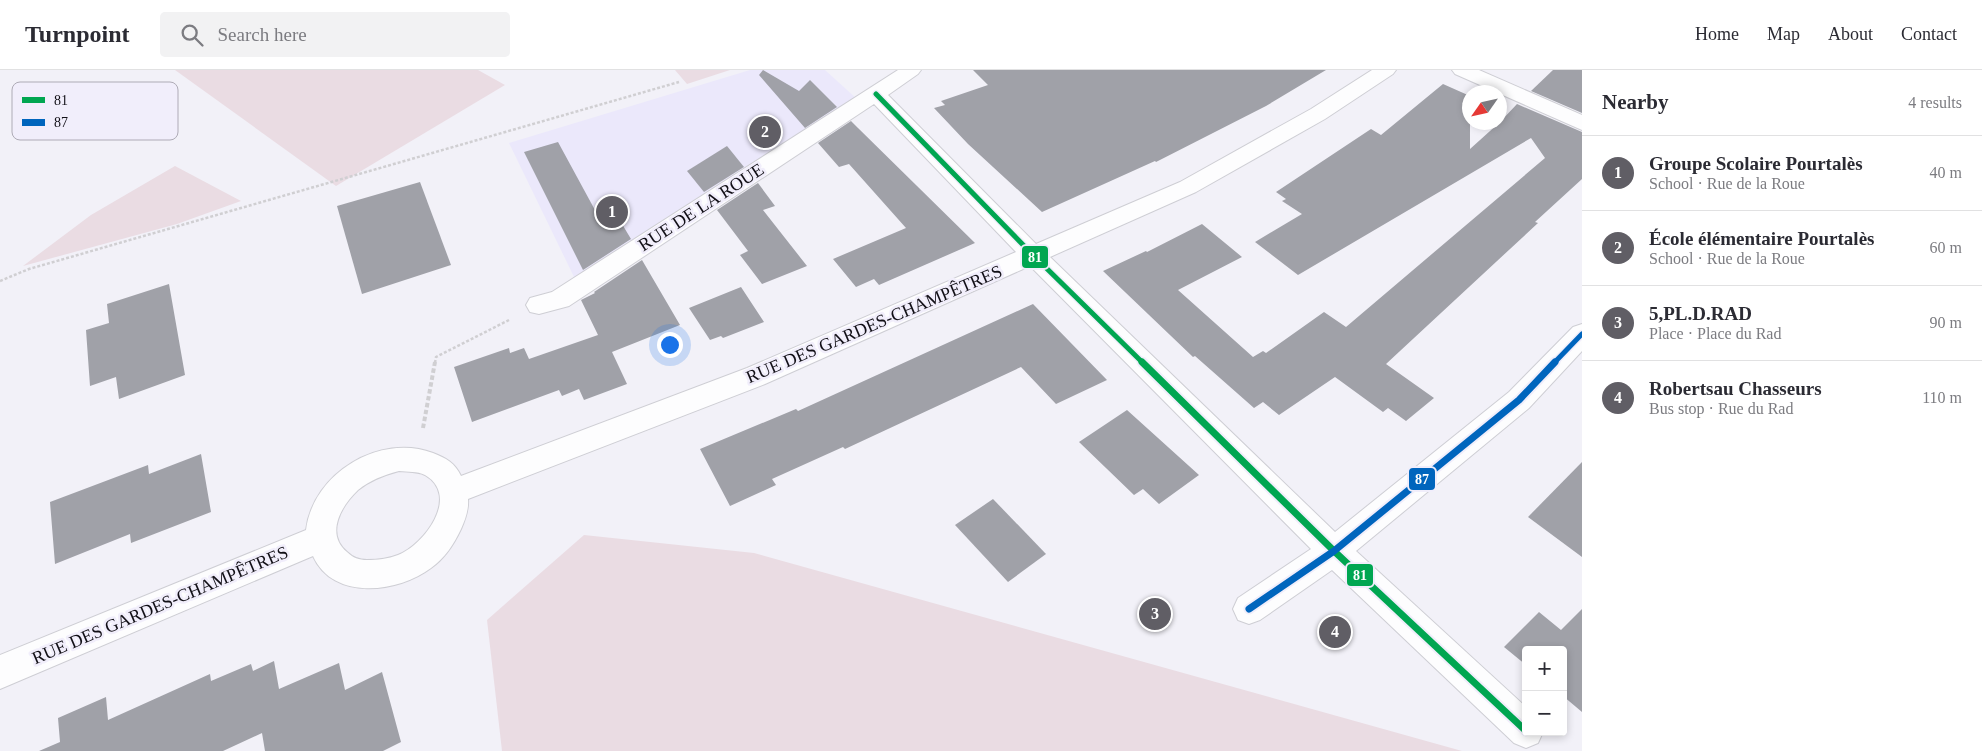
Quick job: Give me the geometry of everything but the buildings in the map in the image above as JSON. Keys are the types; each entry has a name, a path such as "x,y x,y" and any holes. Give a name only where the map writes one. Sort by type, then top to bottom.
{"street":[{"name":"RUE DE LA ROUE","path":"539,306 560,298 911,70"},
{"name":"RUE DES GARDES-CHAMPÊTRES","path":"454,492 756,376 1188,187 1318,114 1386,70"},
{"path":"1464,70 1582,123"},
{"path":"876,94 1033,255 1334,552 1522,727"},
{"path":"1249,609 1334,552 1519,400 1582,334"},
{"path":"399,459 418,460 434,466 446,477 454,492 454,509 449,527 437,544 420,559 399,569 378,574 356,573 339,566 327,554 320,538 322,521 330,502 359,473 378,464 399,459"},
{"name":"RUE DES GARDES-CHAMPÊTRES","path":"0,672 320,538"}],"path":[{"path":"0,281 29,269 679,82"},
{"path":"418,460 436,357 539,306"}],"shaded area":[{"path":"175,70 478,70 505,85 336,186"},
{"path":"675,70 730,70 687,84"},
{"path":"750,70 825,70 857,99 576,281 509,143"},
{"path":"175,166 241,201 177,224 23,266 91,215"},
{"path":"584,535 754,553 1462,751 502,751 487,620"}],"transit line":[{"name":"81","path":"876,94 1033,255 1334,551 1522,727"},
{"name":"87","path":"1249,609 1334,551 1519,400 1582,334"}],"place":[{"name":"École élémentaire Pourtalès","path":"765,132"},
{"name":"Groupe Scolaire Pourtalès","path":"612,212"},
{"name":"5,PL.D.RAD","path":"1155,614"},
{"name":"Robertsau Chasseurs","path":"1335,632"}]}
